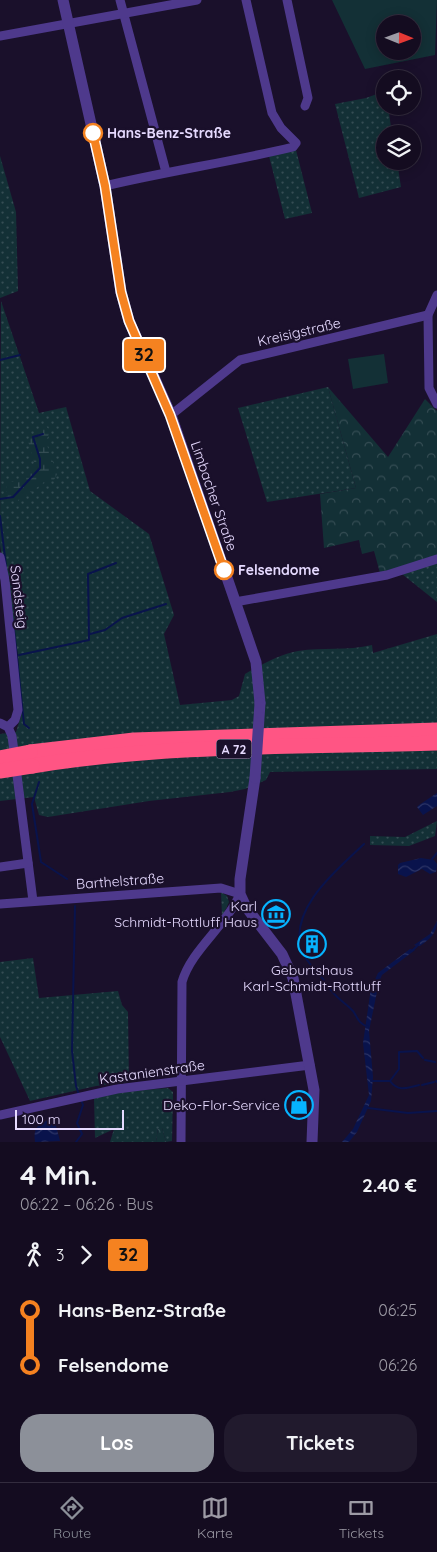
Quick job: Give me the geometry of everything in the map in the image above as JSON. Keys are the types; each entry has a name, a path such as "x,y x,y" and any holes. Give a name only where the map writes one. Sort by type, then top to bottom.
{"highway":[{"name":"A 72","path":"0,771 31,759 112,742 183,737 437,730"},
{"name":"A 72","path":"0,758 87,758 165,752 437,743"}],"street":[{"name":"Limbacher Straße","path":"63,0 105,186 121,292 129,321 170,415 256,662 260,703 255,778 240,879 240,894"},
{"path":"120,0 166,172"},
{"path":"0,36 68,22 197,0"},
{"path":"105,186 293,147 296,143 281,128 272,113 246,0"},
{"path":"287,0 308,98 305,106"},
{"path":"437,295 428,315 429,388 437,404"},
{"name":"Kreisigstraße","path":"170,415 240,360 428,315"},
{"name":"Sandsteig","path":"0,557 6,588 18,709 15,720 4,725"},
{"path":"234,602 387,575 437,559"},
{"path":"4,725 12,736 33,901"},
{"path":"0,867 28,863"},
{"name":"Barthelstraße","path":"0,904 220,888 233,890 240,894"},
{"path":"240,894 246,907 288,964 293,978 314,1090 312,1142"},
{"path":"181,1142 184,975 234,909 240,894"},
{"name":"Kastanienstraße","path":"0,1115 117,1089 310,1065"}],"green space":[{"path":"332,0 437,0 435,55 421,58 421,15 376,15 376,60 410,60 365,69"},
{"path":"376,94 376,115 389,115 391,125 376,125 376,170 398,170 401,187 359,198 335,104"},
{"path":"296,150 312,213 285,219 269,156"},
{"path":"0,156 16,212 18,291 0,298"},
{"path":"1,301 39,413 66,407 90,491 149,534 174,615 164,634 180,705 232,700 239,696 245,674 291,652 372,645 373,653 437,634 437,769 270,772 266,780 245,789 149,801 48,817 39,815 34,797 0,801 0,734 16,732 21,716 18,655 0,545"},
{"path":"384,354 388,383 353,389 348,359"},
{"path":"328,387 356,488 267,502 238,408"},
{"path":"328,387 388,457 425,399 437,411 437,556 380,573 374,551 362,554 359,540 324,548 320,494 356,488"},
{"path":"46,426 50,431 46,442 57,474 54,480 42,484 18,501 9,501 6,488 9,482 21,481 33,470 34,462 28,441 30,437"},
{"path":"437,562 437,602 402,574"},
{"path":"437,821 435,836 409,846 370,845 370,836 405,837"},
{"path":"221,892 227,896 229,902 222,917"},
{"path":"33,958 39,998 118,991 122,1005 128,1012 129,1082 96,1086 30,1101 0,1037 0,962"},
{"path":"168,1088 173,1092 172,1141 166,1142 162,1128 158,1128 156,1142 110,1142 114,1129 95,1138 94,1098 122,1092"},
{"path":"158,1128 162,1128 166,1142 156,1142"}],"water":[{"path":"437,793 437,806 423,815 417,807"},
{"path":"421,858 434,860 437,864 436,872 430,874 422,869 406,877 398,874 398,865 400,863"},
{"path":"437,921 436,929 430,938 420,946 414,945 430,934"},
{"path":"410,949 415,950 382,975 379,982 369,1031 373,1077 371,1101 357,1132 349,1142 342,1142 353,1129 369,1095 363,1043 371,988 378,973"},
{"path":"49,1120 55,1122 60,1141 35,1142 35,1130 41,1123"}],"waterway":[{"path":"0,360 20,355"},
{"path":"0,499 13,497 40,468 40,459 33,437 43,434"},
{"path":"0,516 6,566"},
{"path":"19,655 89,640 88,574 116,563"},
{"path":"90,634 105,630 122,618 166,604"},
{"path":"13,620 24,724 29,728"},
{"path":"39,782 32,804 41,862 67,879"},
{"path":"364,844 329,877 318,891 308,905 299,935 302,951 307,960 338,998 353,1010 361,1023 368,1027"},
{"path":"432,859 437,853"},
{"path":"75,906 72,1051 76,1086 79,1095"},
{"path":"412,951 419,944"},
{"path":"390,1081 399,1069 399,1052 417,1051 423,1058"},
{"path":"425,1060 435,1062"},
{"path":"371,1081 390,1081 400,1088 419,1085"},
{"path":"422,1085 434,1082"},
{"path":"76,1142 82,1134 77,1123 83,1105 81,1100"},
{"path":"368,1108 408,1113 437,1111"}],"bus line":[{"name":"32","path":"93,133 105,186 121,292 129,321 170,415 224,570"}],"place":[{"name":"Hans-Benz-Straße","path":"93,133"},
{"name":"Felsendome","path":"224,570"},
{"name":"Karl Schmidt-Rottluff Haus","path":"276,914"},
{"name":"Geburtshaus Karl-Schmidt-Rottluff","path":"312,944"},
{"name":"Deko-Flor-Service","path":"299,1105"}]}
